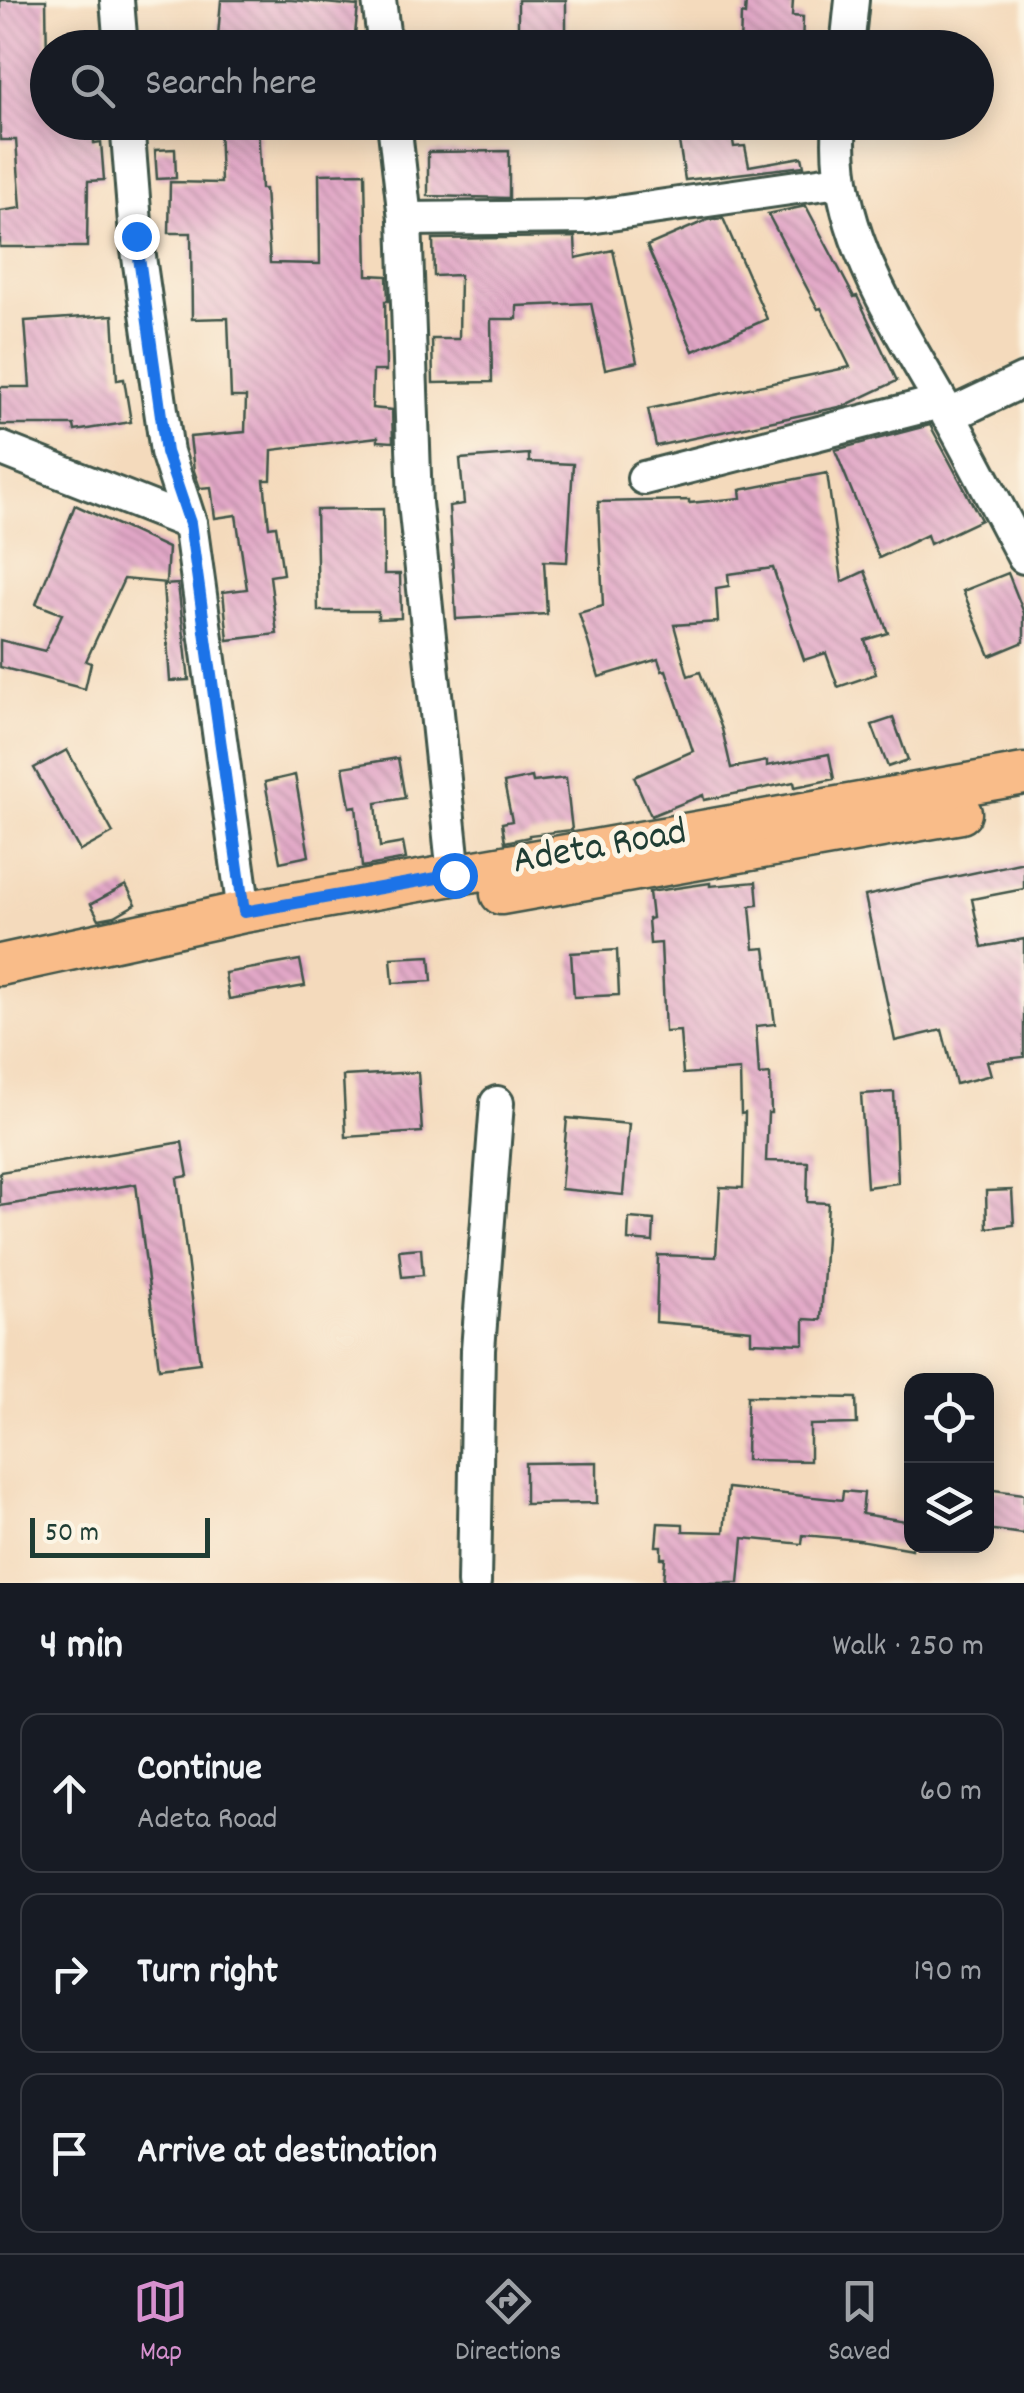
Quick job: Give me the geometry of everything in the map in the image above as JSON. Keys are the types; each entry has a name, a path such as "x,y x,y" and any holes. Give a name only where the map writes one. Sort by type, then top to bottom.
{"main road":[{"name":"Adeta Road","path":"0,966 244,912 1024,774"},
{"name":"Adeta Road","path":"0,991 249,937 700,861 1024,801"}],"street":[{"path":"117,0 119,30"},
{"path":"379,0 383,30"},
{"path":"849,30 852,0"},
{"path":"128,140 136,236 166,452 190,523 244,912"},
{"path":"396,140 405,220 415,503 454,875"},
{"path":"838,140 839,181 848,216 883,299 1024,558"},
{"path":"405,220 590,217 839,181"},
{"path":"644,478 944,409 1024,380"},
{"path":"0,448 190,523"},
{"path":"474,1583 478,1350 497,1103"}],"building":[{"path":"0,0 46,0 46,30 30,30 30,140 101,142 104,180 88,181 87,247 0,247 0,211 21,208 16,140 0,140"},
{"path":"221,0 291,0 358,6 356,30 218,30"},
{"path":"518,0 566,0 566,30 518,30"},
{"path":"746,0 793,0 792,16 803,17 803,30 741,30 741,14 745,15"},
{"path":"220,140 259,140 270,263 320,264 319,174 365,173 367,275 387,276 388,301 386,371 373,371 372,408 392,410 393,442 378,441 378,437 272,450 271,480 264,480 269,527 276,526 283,574 270,576 277,634 228,640 223,592 247,589 236,515 215,518 211,487 200,488 194,471 190,437 245,432 246,397 231,397 228,318 192,319 191,233 169,233 170,182 221,183"},
{"path":"679,140 733,140 734,147 745,146 749,166 802,157 804,166 685,180"},
{"path":"175,149 176,178 157,179 155,150"},
{"path":"509,151 509,198 428,196 428,152"},
{"path":"806,206 854,297 857,296 897,381 844,406 656,446 648,409 850,367 768,214"},
{"path":"723,218 767,319 693,351 647,246 707,220"},
{"path":"575,237 576,258 613,250 637,362 605,369 591,303 517,306 517,319 491,319 492,382 433,383 432,339 459,339 460,275 434,276 433,239"},
{"path":"113,315 117,380 124,379 131,422 75,431 74,425 0,425 0,387 30,387 25,321"},
{"path":"930,425 981,520 930,544 927,535 879,558 835,450"},
{"path":"529,454 529,462 573,464 567,562 544,561 547,614 456,619 449,506 464,504 460,459"},
{"path":"827,473 842,582 865,571 888,633 865,640 876,674 838,687 826,653 804,660 773,568 728,574 729,586 716,588 718,622 674,625 688,676 700,672 722,729 731,768 767,761 767,766 829,754 834,779 795,787 794,782 704,800 703,795 651,816 634,777 693,751 666,670 662,671 658,659 599,677 579,613 603,606 598,502 689,503 741,498 740,490"},
{"path":"75,505 168,548 166,583 124,579 86,661 91,663 85,689 0,667 0,640 45,651 62,614 36,604"},
{"path":"383,509 384,574 400,574 401,618 378,619 378,611 318,611 316,510"},
{"path":"1008,573 1024,613 1024,642 990,656 963,591"},
{"path":"178,584 189,680 170,681 163,585"},
{"path":"893,718 908,760 888,767 872,725"},
{"path":"67,750 113,833 80,851 34,768"},
{"path":"398,758 405,798 376,803 380,847 403,843 406,859 362,867 356,806 350,807 343,767"},
{"path":"295,775 309,856 280,862 265,782"},
{"path":"532,777 533,782 566,778 572,830 505,842 502,823 512,821 504,783"},
{"path":"1024,862 1024,889 972,899 982,947 1024,939 1024,1057 987,1061 991,1075 956,1084 942,1030 895,1041 865,896"},
{"path":"756,882 758,905 750,906 754,949 765,948 775,1024 756,1026 759,1075 770,1074 766,1161 808,1162 807,1202 828,1203 821,1320 804,1319 804,1344 751,1342 751,1330 656,1322 658,1255 716,1257 720,1187 743,1188 745,1113 741,1114 740,1070 683,1074 680,1031 665,1032 661,943 650,944 649,892 710,883"},
{"path":"126,885 136,904 115,916 99,919 91,904"},
{"path":"617,950 619,995 574,997 571,953"},
{"path":"430,956 432,981 393,983 391,958"},
{"path":"300,960 305,986 229,999 225,973"},
{"path":"418,1072 422,1132 346,1137 343,1076"},
{"path":"894,1092 898,1183 867,1187 861,1094"},
{"path":"567,1118 629,1124 623,1195 561,1189"},
{"path":"182,1142 188,1176 177,1178 200,1363 159,1368 136,1184 0,1206 0,1172"},
{"path":"1012,1190 1014,1225 987,1228 986,1191"},
{"path":"629,1218 654,1220 653,1242 628,1240"},
{"path":"421,1248 423,1275 402,1277 399,1250"},
{"path":"747,1396 856,1398 857,1424 810,1425 810,1461 746,1460"},
{"path":"597,1462 597,1503 525,1504 525,1463"},
{"path":"728,1488 842,1500 843,1491 864,1493 862,1514 904,1521 904,1548 803,1535 802,1544 743,1538 739,1583 663,1583 665,1558 661,1558 661,1546 656,1546 658,1523 683,1524 683,1531 724,1532"},
{"path":"994,1490 1024,1494 1024,1534 994,1530"}],"route":[{"path":"136,236 166,452 190,523 244,912 454,875"}]}
